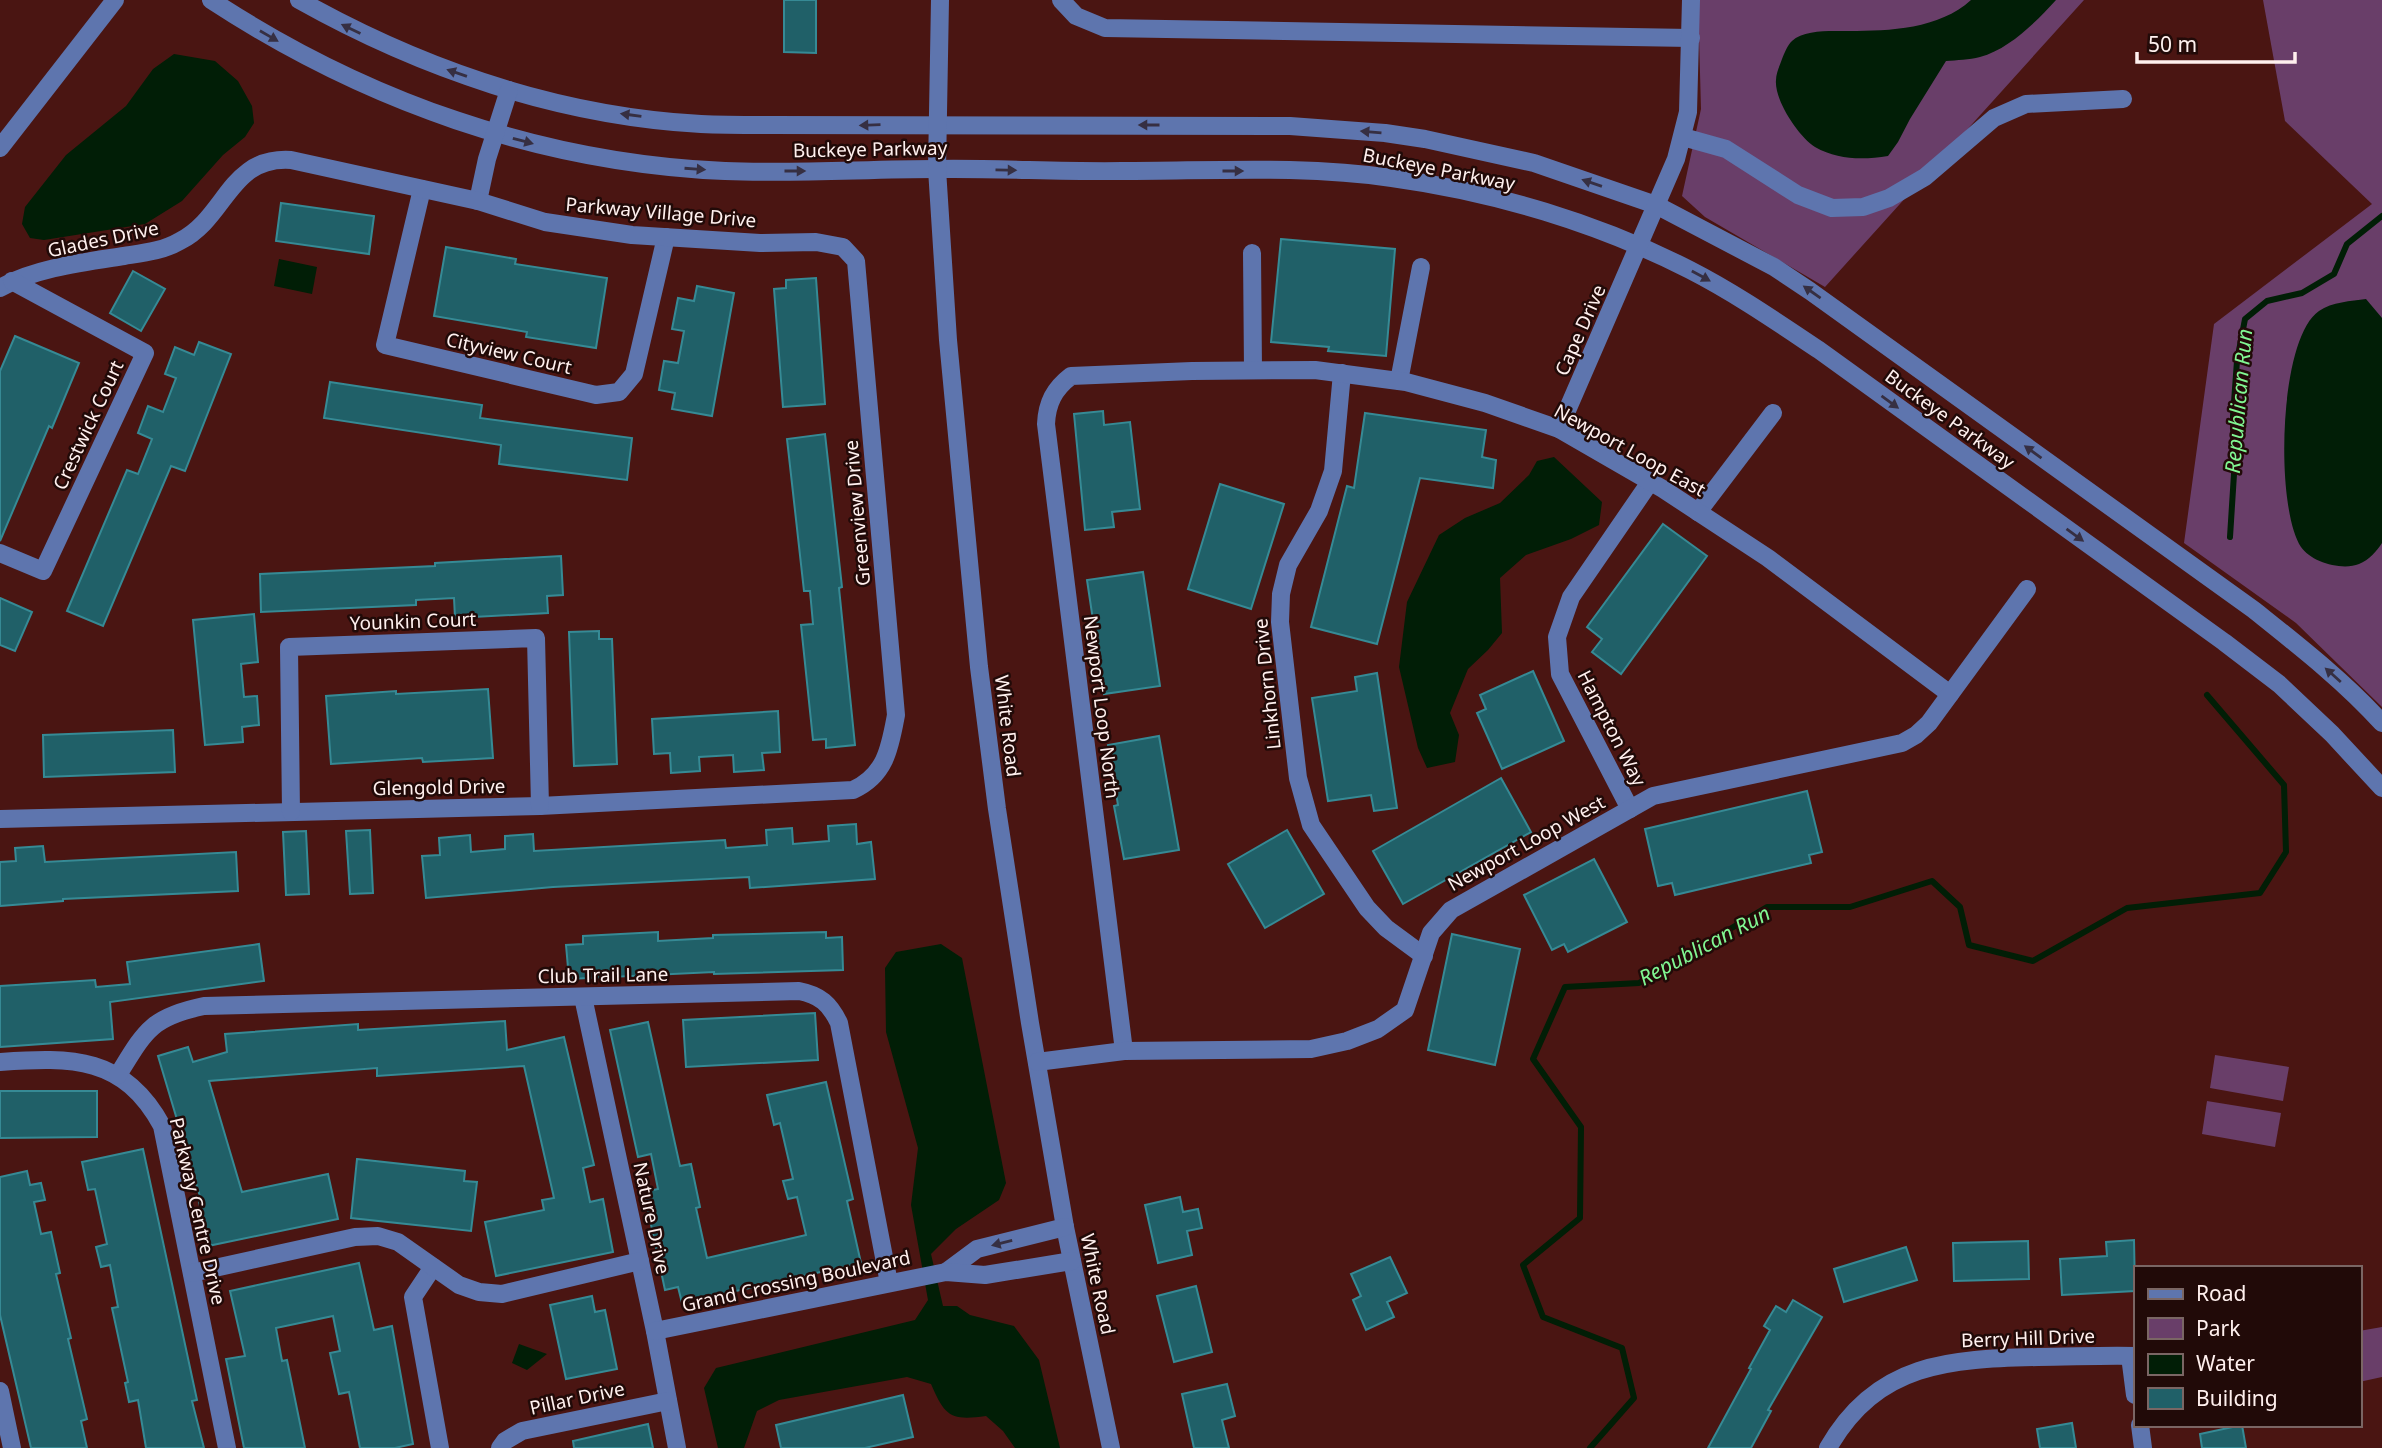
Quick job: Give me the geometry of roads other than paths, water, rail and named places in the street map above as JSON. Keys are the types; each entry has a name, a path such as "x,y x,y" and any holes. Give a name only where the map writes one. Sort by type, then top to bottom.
{"street":[{"path":"0,148 115,0"},
{"name":"Buckeye Parkway","path":"211,0 248,24 343,76 436,115 495,134 596,157 700,169 1350,173 1489,196 1561,218 1639,247 1690,270 1766,314 2279,684 2382,788"},
{"name":"Buckeye Parkway","path":"299,0 345,26 405,54 509,90 599,111 699,124 1290,126 1385,133 1512,158 1656,205 1774,267 1810,291 2254,610 2309,653 2382,723"},
{"name":"White Road","path":"940,0 937,169 948,340 979,667 997,809 1037,1062 1065,1227 1111,1448"},
{"path":"1061,0 1076,16 1105,29 1691,38"},
{"name":"Cape Drive","path":"1559,429 1639,247 1683,137 1688,112 1691,0"},
{"path":"478,201 487,159 509,90"},
{"path":"1683,137 1726,149 1798,195 1832,208 1863,207 1889,198 1925,177 1994,118 2026,104 2123,99"},
{"name":"Parkway Village Drive","path":"267,161 292,160 478,201 545,222 632,235 760,243 816,242 843,247"},
{"name":"Glades Drive","path":"6,285 72,264 164,249 183,240 203,225 244,173 267,161"},
{"name":"Cityview Court","path":"422,188 385,345 596,395 619,392 634,374 666,237"},
{"name":"Greenview Drive","path":"843,247 856,261 896,715 890,751 874,776"},
{"path":"1252,253 1253,370"},
{"path":"1399,381 1421,267"},
{"name":"Crestwick Court","path":"0,553 43,571 145,353 6,285"},
{"name":"Newport Loop East","path":"1071,376 1315,370 1399,381 1485,403 1559,429 1650,482 1768,558 1950,694"},
{"name":"Linkhorn Drive","path":"1342,373 1333,471 1319,512 1288,565 1281,594 1280,622 1298,778 1311,825 1367,908 1386,928 1424,956"},
{"name":"Newport Loop North","path":"1071,376 1055,392 1047,408 1046,424 1124,1051"},
{"path":"1698,512 1773,413"},
{"name":"Hampton Way","path":"1630,809 1560,674 1558,637 1571,597 1650,482"},
{"name":"Newport Loop West","path":"1037,1062 1124,1051 1311,1049 1347,1041 1378,1029 1405,1010 1431,933 1451,910 1653,796 1902,743 1916,735 1929,723 2027,589"},
{"name":"Younkin Court","path":"292,812 289,647 536,638 540,806"},
{"name":"Glengold Drive","path":"0,819 540,806 853,790 866,785 874,776"},
{"name":"Club Trail Lane","path":"118,1075 141,1036 154,1025 170,1016 204,1006 799,991 811,993 833,1009 839,1023 889,1283"},
{"name":"Nature Drive","path":"583,996 655,1331 677,1448"},
{"name":"Parkway Centre Drive","path":"0,1062 53,1059 89,1065 118,1075 150,1104 162,1126 227,1448"},
{"name":"Grand Crossing Boulevard","path":"946,1272 977,1249 1065,1227"},
{"path":"192,1273 355,1237 378,1236 398,1242 459,1285 479,1292 502,1294 640,1261"},
{"name":"Grand Crossing Boulevard","path":"655,1331 946,1272 985,1275 1072,1261"},
{"path":"433,1267 413,1297 440,1448"},
{"path":"2132,1356 2134,1382"},
{"name":"Berry Hill Drive","path":"1828,1448 1853,1413 1874,1395 1892,1382 1935,1366 1984,1358 2132,1356"},
{"path":"0,1391 12,1448"},
{"name":"Pillar Drive","path":"500,1448 505,1441 522,1432 668,1401"},
{"path":"2140,1427 2143,1448"}],"water":[{"path":"1971,0 2056,0 2031,26 2001,48 1980,57 1946,61 1888,156 1842,157 1815,147 1795,127 1779,98 1776,80 1786,49 1797,37 1819,32 1897,29 1929,23 1958,10"},
{"path":"174,54 215,61 238,81 252,106 254,123 245,137 223,155 182,201 145,224 44,240 30,238 22,224 25,207 66,155 126,106 153,69"},
{"path":"279,259 317,267 312,294 274,286"},
{"path":"2366,299 2382,318 2382,543 2363,562 2352,566 2336,566 2319,561 2306,552 2301,547 2293,527 2284,463 2288,388 2295,354 2305,328 2319,311 2336,304"},
{"path":"1554,457 1602,502 1599,525 1571,539 1526,555 1500,578 1502,633 1468,669 1450,713 1459,735 1455,762 1427,768 1418,748 1399,667 1407,602 1439,535 1465,518 1500,503 1529,475 1537,461"},
{"path":"941,944 962,958 1006,1183 999,1200 956,1229 931,1254 943,1306 957,1306 970,1315 1014,1326 1039,1360 1060,1448 1015,1448 1003,1431 986,1416 956,1417 945,1410 931,1384 907,1377 779,1400 757,1411 744,1448 718,1448 704,1388 716,1368 915,1320 928,1300 911,1205 918,1148 886,1032 885,968 896,952"},
{"path":"519,1344 547,1354 527,1370 512,1363"}],"waterway":[{"name":"Republican Run","path":"2230,537 2234,474 2233,416 2237,361 2245,319 2267,301 2302,293 2334,274 2347,244 2382,216"},
{"name":"Republican Run","path":"1590,1448 1634,1398 1622,1348 1543,1317 1523,1265 1580,1218 1581,1127 1533,1059 1565,987 1639,983 1767,907 1850,907 1932,881 1960,907 1969,945 2033,961 2127,908 2260,893 2286,852 2284,785 2207,695"}]}
